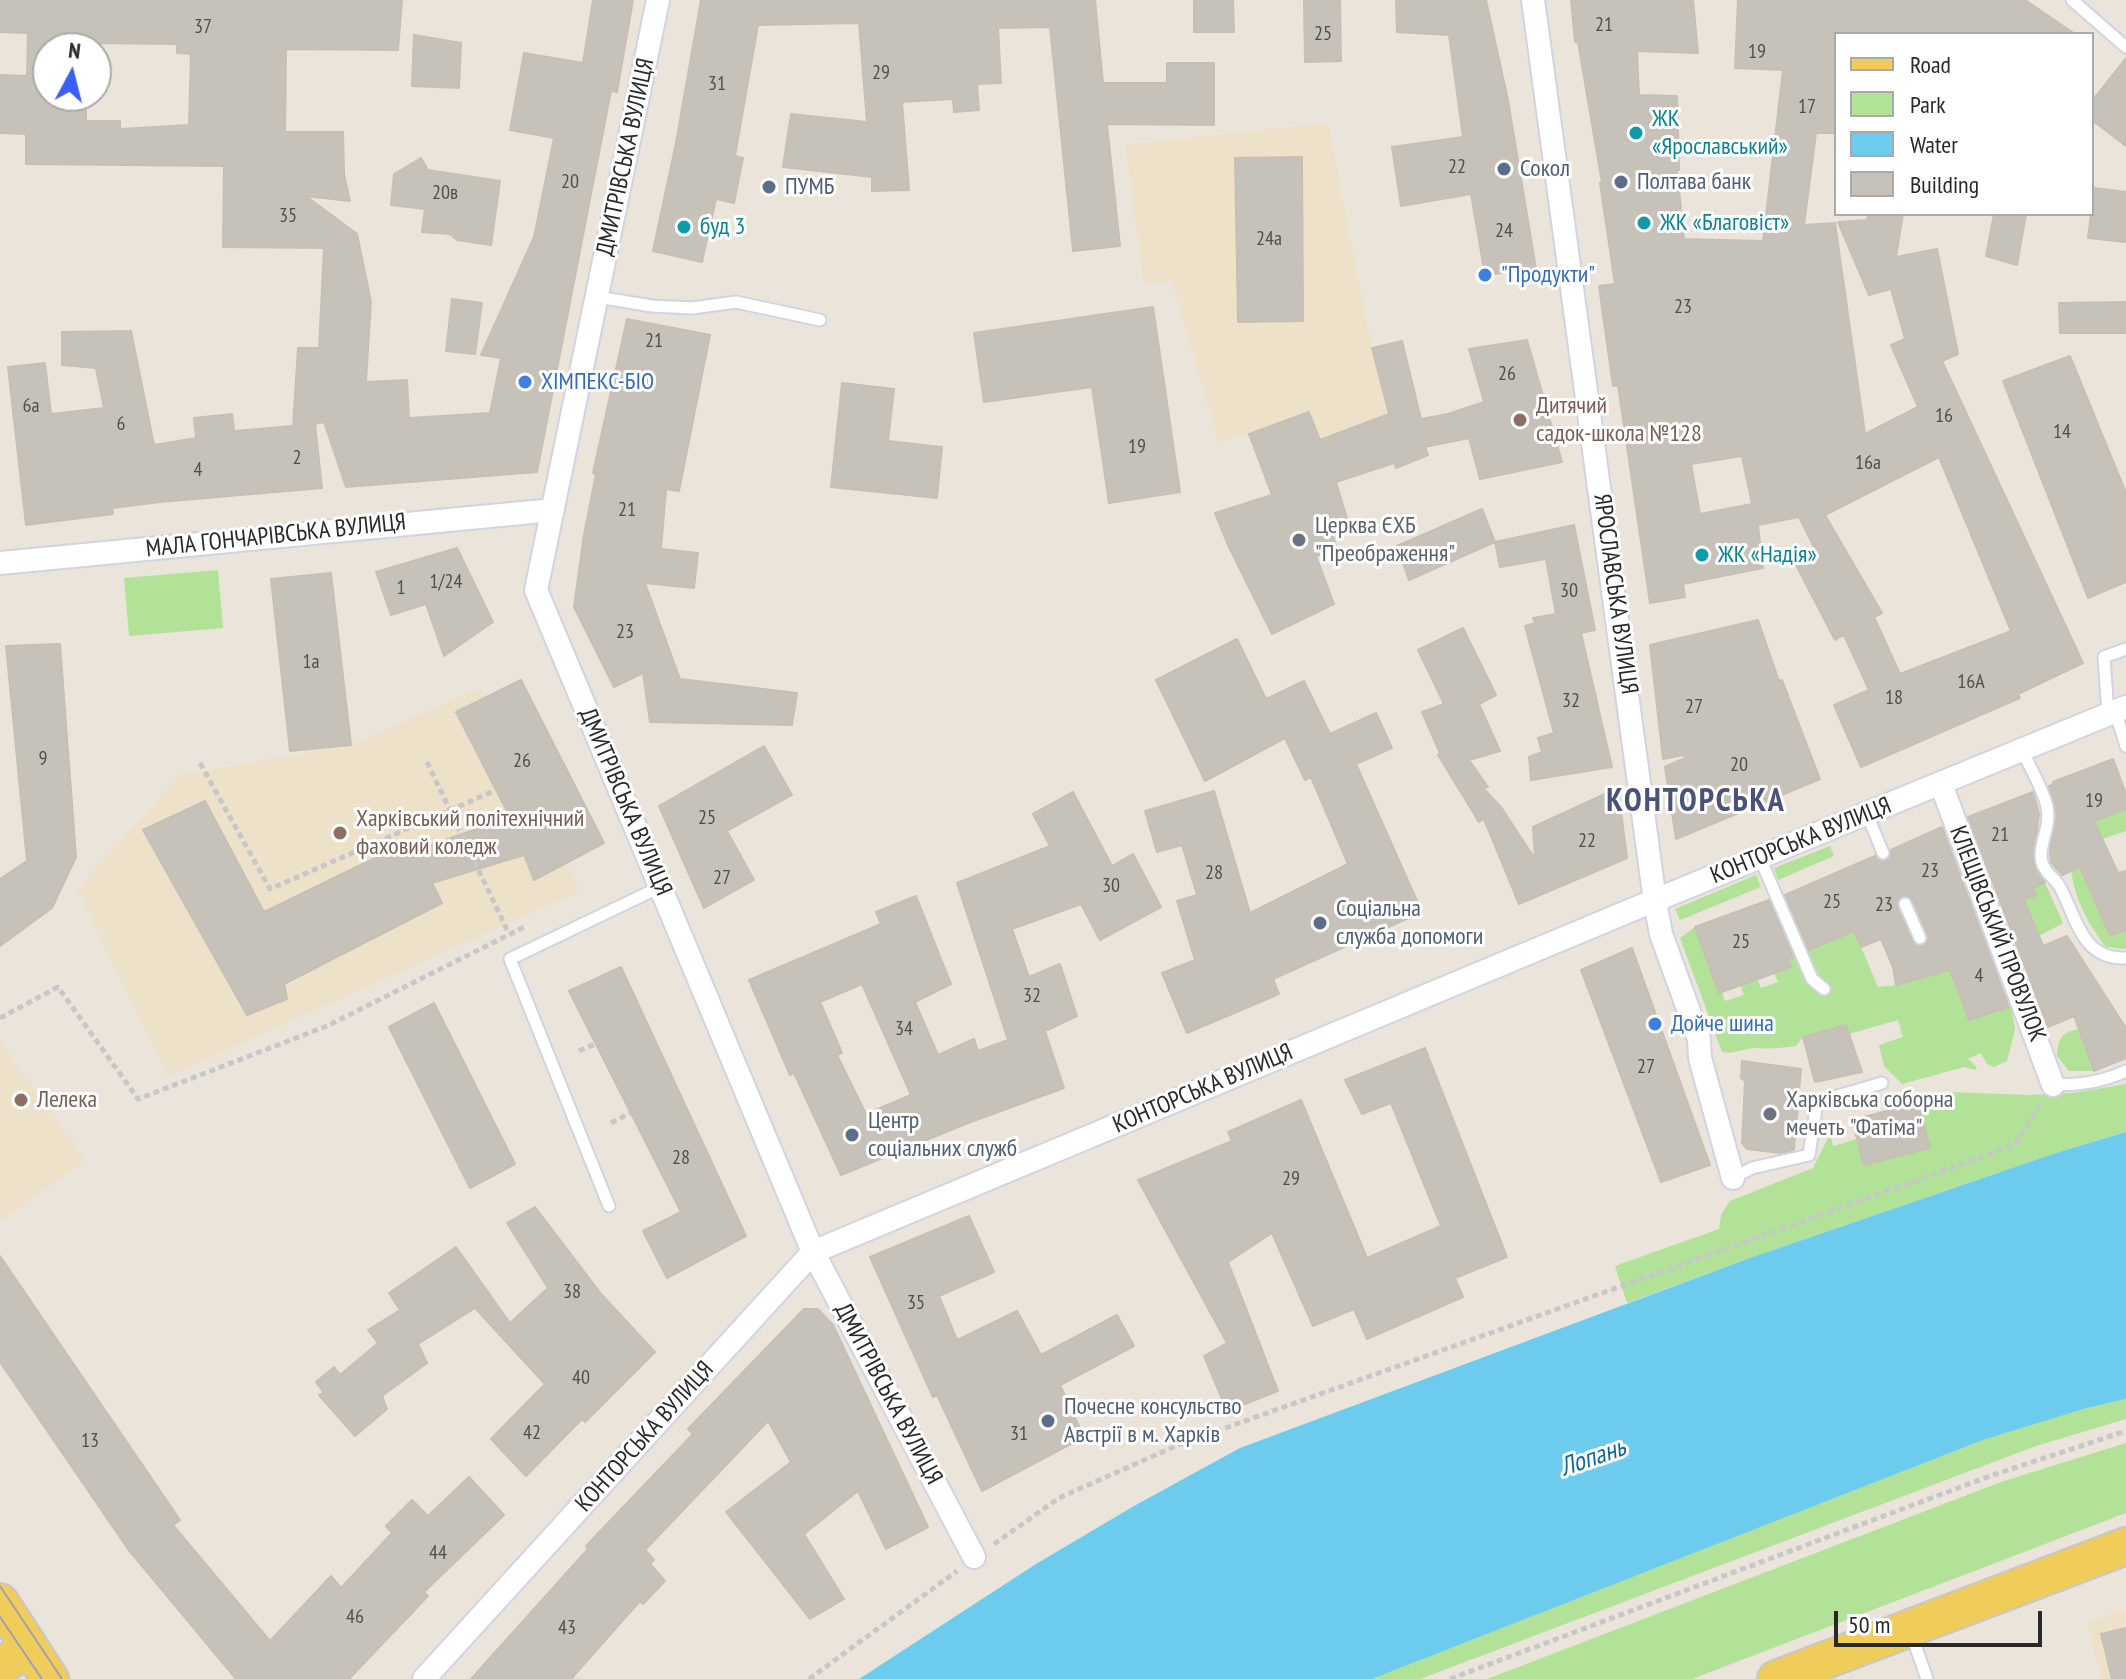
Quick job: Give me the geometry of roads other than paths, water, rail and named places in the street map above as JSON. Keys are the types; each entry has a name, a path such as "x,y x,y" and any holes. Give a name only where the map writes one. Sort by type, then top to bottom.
{"main road":[{"path":"1776,1679 2126,1546"},
{"path":"0,1602 14,1657 50,1679"}],"street":[{"name":"ДМИТРІВСЬКА ВУЛИЦЯ","path":"658,0 536,590 813,1252 974,1557"},
{"name":"ЯРОСЛАВСЬКА ВУЛИЦЯ","path":"1533,0 1655,901 1661,934 1699,1039 1700,1058 1733,1178"},
{"name":"МАЛА ГОНЧАРІВСЬКА ВУЛИЦЯ","path":"0,563 553,510"},
{"name":"КОНТОРСЬКА ВУЛИЦЯ","path":"424,1679 813,1252 2116,711"},
{"name":"КЛЕЩІВСЬКИЙ ПРОВУЛОК","path":"1941,784 2053,1085"}],"lane":[{"path":"2072,0 2126,47"},
{"path":"597,297 652,306 692,308 736,302 820,320"},
{"path":"2126,649 2104,657 2126,746"},
{"path":"2022,750 2047,805 2049,820 2041,856 2043,868 2058,884 2085,942 2100,955 2126,958"},
{"path":"1867,814 1883,853"},
{"path":"1760,858 1812,979 1824,989"},
{"path":"609,1206 510,959 660,887"},
{"path":"1905,904 1920,938"},
{"path":"2053,1085 2106,1080 2126,1071"},
{"path":"1733,1178 1752,1168 1809,1155 1817,1102 1882,1083"},
{"path":"1910,1628 1927,1679"}],"water":[{"name":"Лопань","path":"2126,1132 2126,1399 1983,1440 1372,1679 859,1679 1036,1564 1240,1448 1747,1259"}],"tram line":[{"path":"0,1586 62,1679"},
{"path":"0,1617 42,1679"}],"place":[{"name":"ЖК «Ярославський»","path":"1636,133"},
{"name":"Сокол","path":"1504,169"},
{"name":"Полтава банк","path":"1621,182"},
{"name":"ПУМБ","path":"769,187"},
{"name":"ЖК «Благовіст»","path":"1644,223"},
{"name":"буд 3","path":"684,227"},
{"name":"\"Продукти\"","path":"1485,275"},
{"name":"ХІМПЕКС-БІО","path":"525,382"},
{"name":"Дитячий садок-школа №128","path":"1520,420"},
{"name":"Церква ЄХБ \"Преображення\"","path":"1299,540"},
{"name":"ЖК «Надія»","path":"1702,555"},
{"name":"Харківський політехнічний фаховий коледж","path":"340,833"},
{"name":"Соціальна служба допомоги","path":"1320,923"},
{"name":"Дойче шина","path":"1655,1024"},
{"name":"Лелека","path":"21,1100"},
{"name":"Харківська соборна мечеть \"Фатіма\"","path":"1770,1114"},
{"name":"Центр соціальних служб","path":"852,1135"},
{"name":"Почесне консульство Австрії в м. Харків","path":"1048,1421"}],"district":[{"name":"КОНТОРСЬКА","path":"1696,802"}]}
